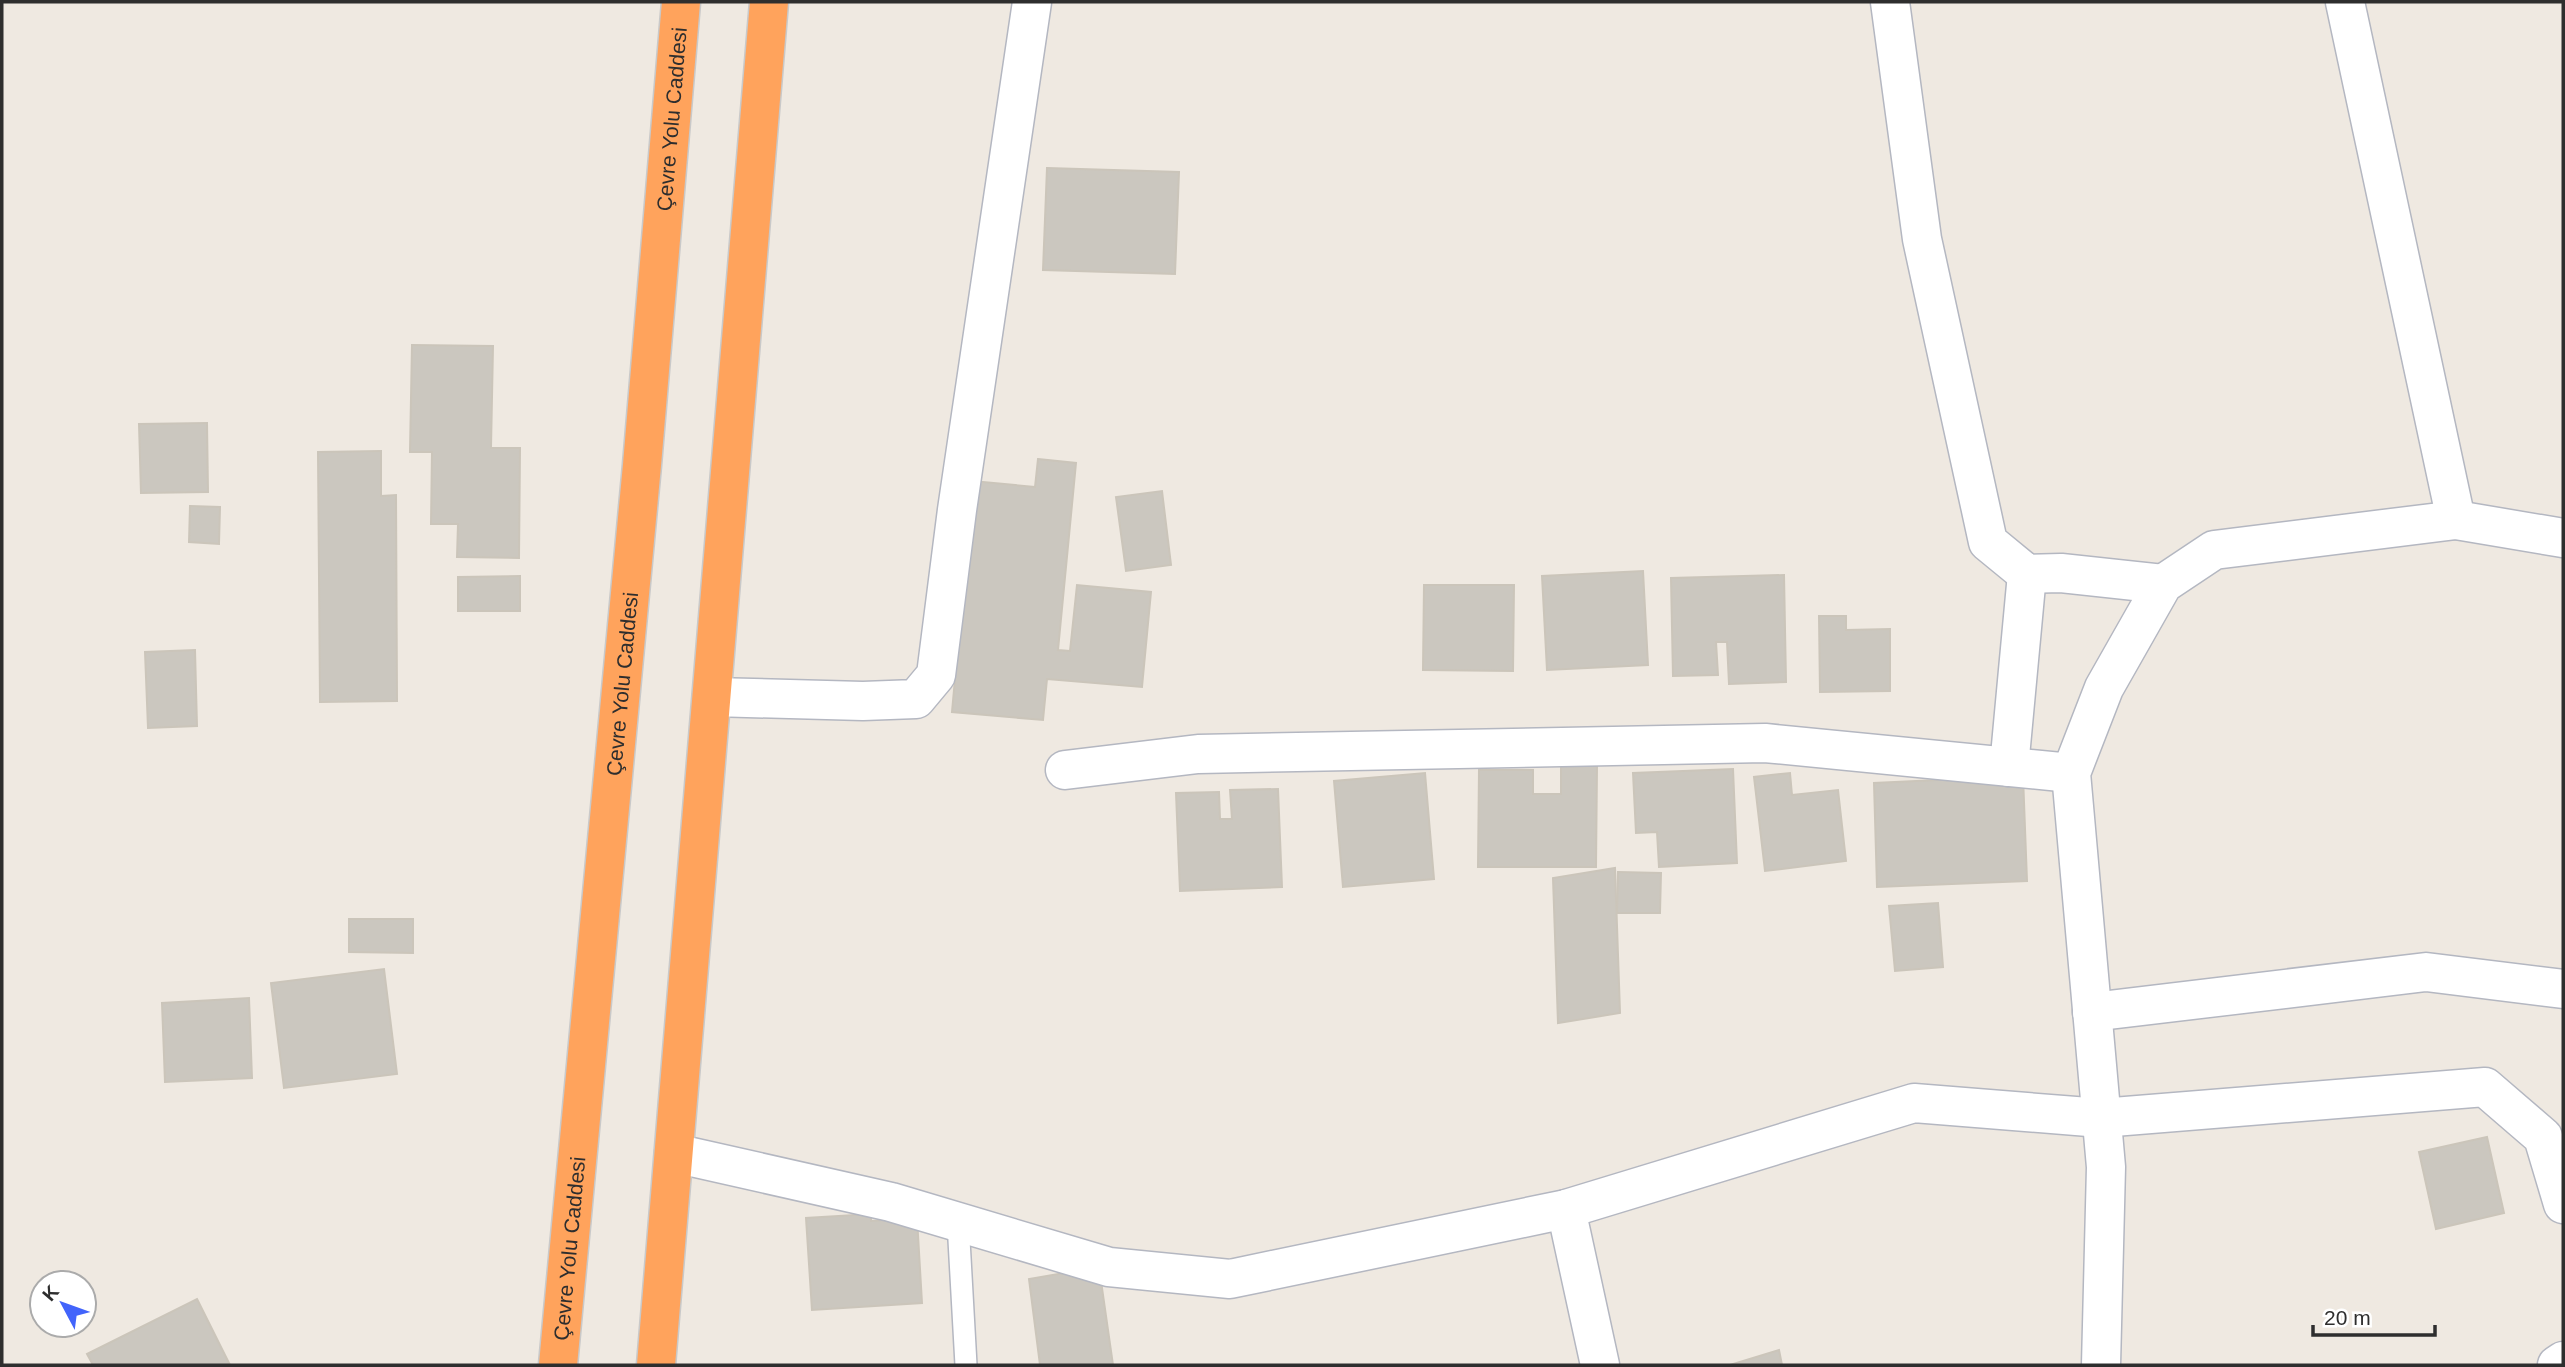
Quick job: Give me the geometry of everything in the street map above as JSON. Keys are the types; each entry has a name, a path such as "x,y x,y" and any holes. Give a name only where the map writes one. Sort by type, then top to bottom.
{"highway":[{"name":"Çevre Yolu Caddesi","path":"558,1365 642,465 681,2"},
{"path":"656,1365 769,2"}],"street":[{"path":"712,697 863,701 916,699 936,675 957,510 1032,2"},
{"path":"1890,2 1922,239 1988,541 2027,574 2061,573 2163,584"},
{"path":"2345,2 2456,520"},
{"path":"2101,1365 2106,1167 2071,773 2104,688 2163,584 2214,550 2456,520 2563,538"},
{"path":"2009,767 2027,574"},
{"path":"1065,770 1198,754 1765,743 2071,773"},
{"path":"2092,1012 2426,972 2563,989"},
{"path":"674,1153 891,1202 1109,1267 1230,1279 1566,1209 1914,1103 2101,1118 2485,1087 2543,1137 2563,1204"},
{"path":"1566,1209 1600,1365"},
{"path":"2557,1365 2563,1361"}],"lane":[{"path":"958,1222 966,1365"}],"building":[{"path":"1047,168 1179,172 1175,274 1043,270"},
{"path":"412,345 493,346 491,448 520,448 519,558 457,557 458,524 431,524 432,452 410,452"},
{"path":"207,423 208,492 141,493 139,424"},
{"path":"381,451 381,496 396,495 397,701 320,702 318,452"},
{"path":"1038,459 1076,463 1058,650 1070,651 1077,585 1151,592 1142,687 1047,679 1043,720 952,712 973,481 1035,487"},
{"path":"1162,491 1171,565 1126,571 1116,497"},
{"path":"190,506 220,507 219,544 189,542"},
{"path":"1643,571 1648,665 1547,670 1542,576"},
{"path":"1784,575 1786,682 1729,684 1727,642 1716,642 1718,675 1673,676 1671,578"},
{"path":"520,576 520,611 458,611 458,577"},
{"path":"1424,585 1514,585 1513,671 1423,670"},
{"path":"1819,616 1846,616 1846,630 1890,629 1890,691 1820,692"},
{"path":"195,650 197,726 148,728 145,652"},
{"path":"1561,766 1597,766 1596,867 1478,867 1479,770 1533,770 1533,794 1561,794"},
{"path":"1733,769 1737,863 1659,867 1657,832 1636,833 1633,773"},
{"path":"1425,773 1434,879 1343,887 1334,781"},
{"path":"1790,773 1792,795 1838,790 1846,861 1765,871 1754,777"},
{"path":"2023,776 2027,881 1877,887 1874,783"},
{"path":"1278,789 1282,887 1180,891 1176,793 1219,792 1220,819 1232,819 1230,790"},
{"path":"1615,868 1620,1013 1558,1023 1553,878"},
{"path":"1618,872 1661,873 1660,913 1617,913"},
{"path":"1938,903 1943,967 1895,971 1889,906"},
{"path":"349,919 413,919 413,953 349,952"},
{"path":"384,969 397,1074 284,1088 271,983"},
{"path":"249,998 252,1078 165,1082 162,1003"},
{"path":"2487,1137 2504,1213 2436,1229 2419,1152"},
{"path":"871,1214 871,1221 917,1218 922,1303 812,1310 806,1218"},
{"path":"1099,1267 1113,1365 1040,1365 1029,1279"},
{"path":"197,1299 230,1365 93,1365 87,1354"},
{"path":"1779,1350 1782,1365 1730,1365"}]}
